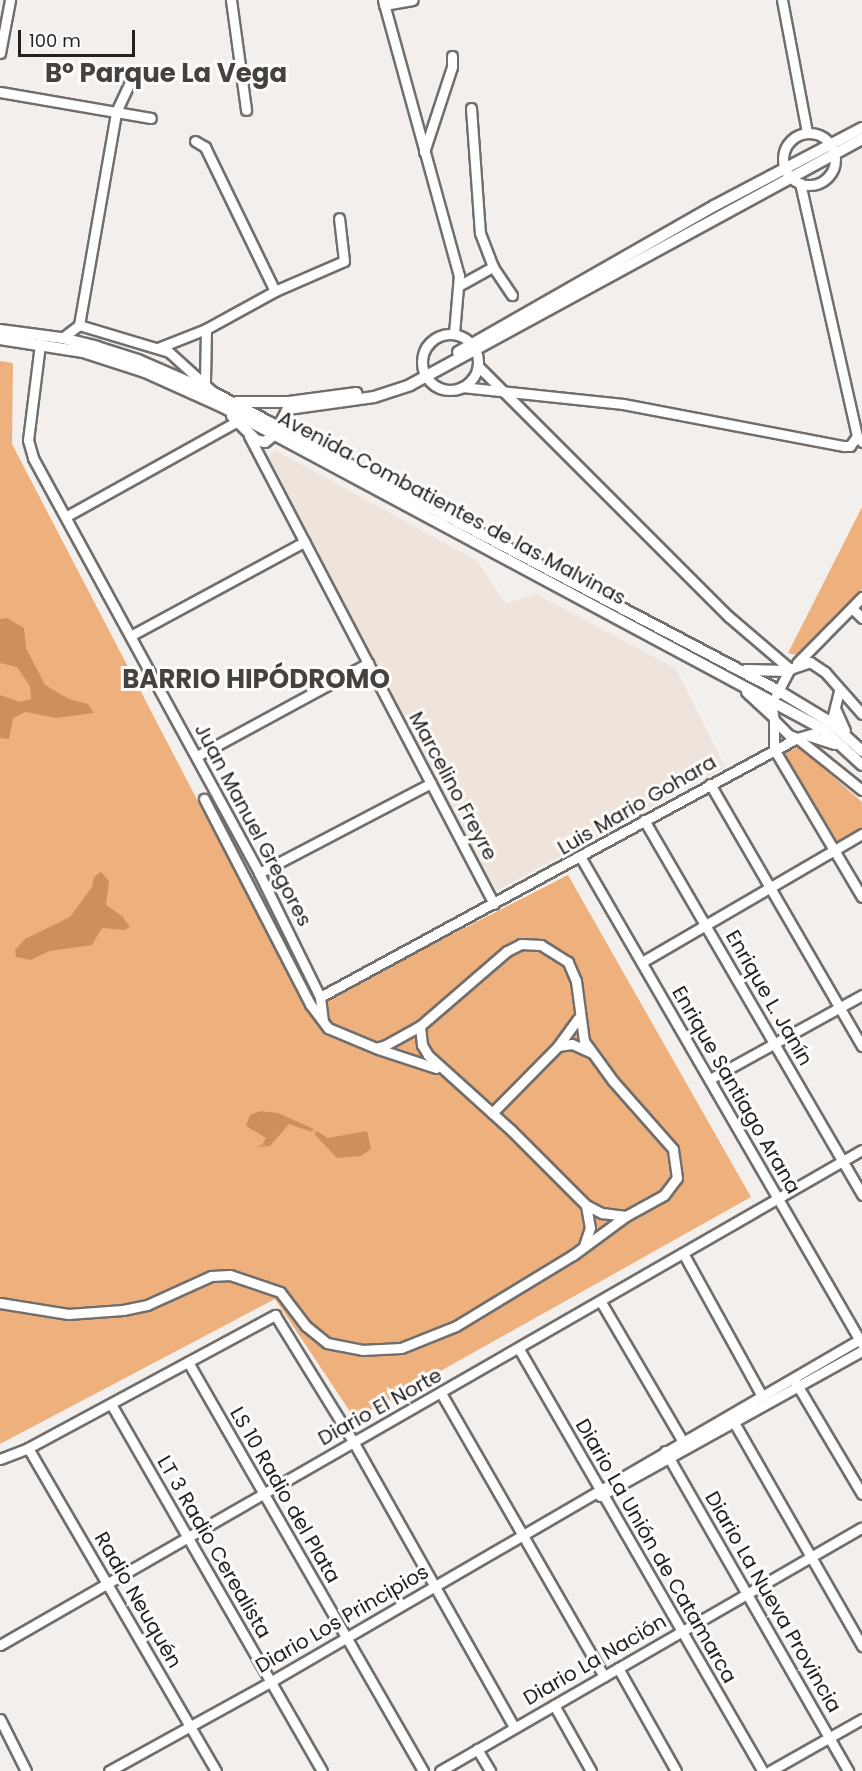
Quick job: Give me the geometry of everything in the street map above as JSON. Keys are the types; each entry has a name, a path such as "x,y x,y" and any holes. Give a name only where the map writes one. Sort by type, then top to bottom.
{"main road":[{"path":"425,374 371,391 228,405 247,432 260,442 275,433 288,409 374,398 425,374 474,347 832,148 862,128"},
{"path":"832,148 862,139"},
{"name":"Avenida Combatientes de las Malvinas","path":"0,330 62,338 138,360 214,393 228,405 275,433 721,672 775,696 826,725 856,749 862,765"},
{"name":"Avenida Combatientes de las Malvinas","path":"0,339 40,344 120,364 228,405"},
{"path":"256,403 275,411 275,433"},
{"name":"Avenida Combatientes de las Malvinas","path":"275,433 739,670 775,696"},
{"path":"739,670 790,669"},
{"path":"721,672 773,718"},
{"path":"836,711 856,749"},
{"path":"810,736 856,749"}],"street":[{"path":"0,53 10,0"},
{"path":"231,0 246,110"},
{"path":"413,0 383,3 460,285 454,333"},
{"path":"782,0 807,132 832,148 834,167 824,180 800,183"},
{"path":"424,152 452,67 452,56"},
{"path":"62,338 79,325 116,112 131,80"},
{"path":"0,92 151,118"},
{"path":"471,108 480,233 493,267 512,295"},
{"path":"790,669 728,616 500,392 478,366 474,347 454,333 435,337 428,344 422,362 425,374 446,390 462,387 500,392 623,404 850,446 860,439 800,183 787,171 787,144 807,132"},
{"path":"195,141 205,147 275,291"},
{"path":"158,348 206,329 275,291 344,261 339,218"},
{"path":"460,285 493,267"},
{"path":"79,325 158,348 205,381 214,393"},
{"path":"205,381 206,329"},
{"name":"Juan Manuel Gregores","path":"40,344 28,448 132,635 259,873 320,997 323,1024"},
{"path":"462,387 470,382 478,366"},
{"path":"67,516 238,421"},
{"name":"Marcelino Freyre","path":"247,432 494,904"},
{"path":"263,462 275,433"},
{"path":"132,635 304,542"},
{"path":"862,597 814,649 790,669 775,696 773,718 774,749 862,897"},
{"path":"852,608 862,618"},
{"path":"814,649 815,664"},
{"path":"790,669 805,661 815,664 862,714"},
{"path":"197,756 368,663"},
{"path":"826,725 836,711 839,691"},
{"path":"773,718 783,731 797,738 862,790"},
{"name":"Luis Mario Gohara","path":"320,997 581,858 644,820 774,749 797,738 810,736 826,725"},
{"path":"259,873 431,783"},
{"path":"710,784 862,1046"},
{"path":"204,799 323,1024 334,1033 414,1058 445,1072"},
{"name":"Enrique L. Janín","path":"644,820 862,1195"},
{"path":"642,963 862,834"},
{"name":"Enrique Santiago Arana","path":"581,858 710,1079 777,1200 861,1341"},
{"path":"0,1303 68,1314 123,1310 147,1305 211,1276 230,1275 280,1292 306,1326 327,1343 390,1350 430,1340 456,1326 672,1187 678,1169 676,1157 668,1142 590,1052 578,1018 576,981 568,962 556,952 531,943 516,946 500,956 420,1026 376,1048"},
{"path":"710,1079 862,995"},
{"path":"492,1113 558,1046 578,1018"},
{"path":"420,1026 423,1050 492,1113 586,1205 602,1213 626,1216"},
{"path":"558,1046 572,1044 590,1052"},
{"name":"Diario El Norte","path":"0,1645 441,1394 862,1150"},
{"path":"583,1246 590,1228 586,1205"},
{"path":"683,1253 762,1396"},
{"path":"601,1302 685,1445"},
{"path":"0,1459 28,1448 275,1315 354,1443 514,1727"},
{"name":"Diario Los Principios","path":"732,1419 762,1396 861,1341"},
{"name":"Diario La Unión de Catamarca","path":"519,1349 763,1771"},
{"name":"Diario Los Principios","path":"109,1771 270,1682 523,1534 592,1496 602,1493 732,1419 798,1387 862,1351"},
{"name":"LS 10 Radio del Plata","path":"188,1362 423,1771"},
{"path":"793,1378 862,1494"},
{"path":"441,1394 604,1676"},
{"name":"LT 3 Radio Cerealista","path":"111,1404 322,1771"},
{"path":"732,1419 862,1646"},
{"name":"Radio Neuquén","path":"28,1448 216,1771"},
{"name":"Diario La Nueva Provincia","path":"668,1456 848,1771"},
{"name":"Diario La Nación","path":"440,1771 862,1527"},
{"path":"618,1668 676,1771"},
{"path":"554,1705 591,1771"},
{"path":"0,1719 26,1771"},
{"path":"770,1771 862,1719"},
{"path":"477,1749 490,1771"}],"shaded area":[{"path":"0,361 13,363 12,444 306,1009 568,875 751,1197 355,1419 275,1299 0,1444"},
{"path":"275,450 477,561 506,604 536,594 676,669 725,767 494,892 269,457"},
{"path":"862,507 862,589 796,655 788,653"},
{"path":"7,618 24,628 26,648 45,685 69,699 88,704 94,713 56,718 26,712 13,718 9,739 0,738 0,695 20,702 31,699 30,686 17,667 0,663 0,619"},
{"path":"799,747 862,802 862,831 835,850 781,754"},
{"path":"101,872 109,881 106,905 122,916 130,927 124,930 102,928 92,945 50,951 30,960 16,957 15,950 25,939 70,917 92,887 94,877"},
{"path":"260,1111 278,1113 314,1129 312,1132 289,1124 270,1146 254,1147 262,1145 266,1138 246,1126 250,1115"},
{"path":"317,1131 328,1138 367,1131 371,1149 361,1156 337,1158 314,1134"}],"district":[{"name":"Bº Parque La Vega","path":"166,74"},
{"name":"BARRIO HIPÓDROMO","path":"256,680"}]}
